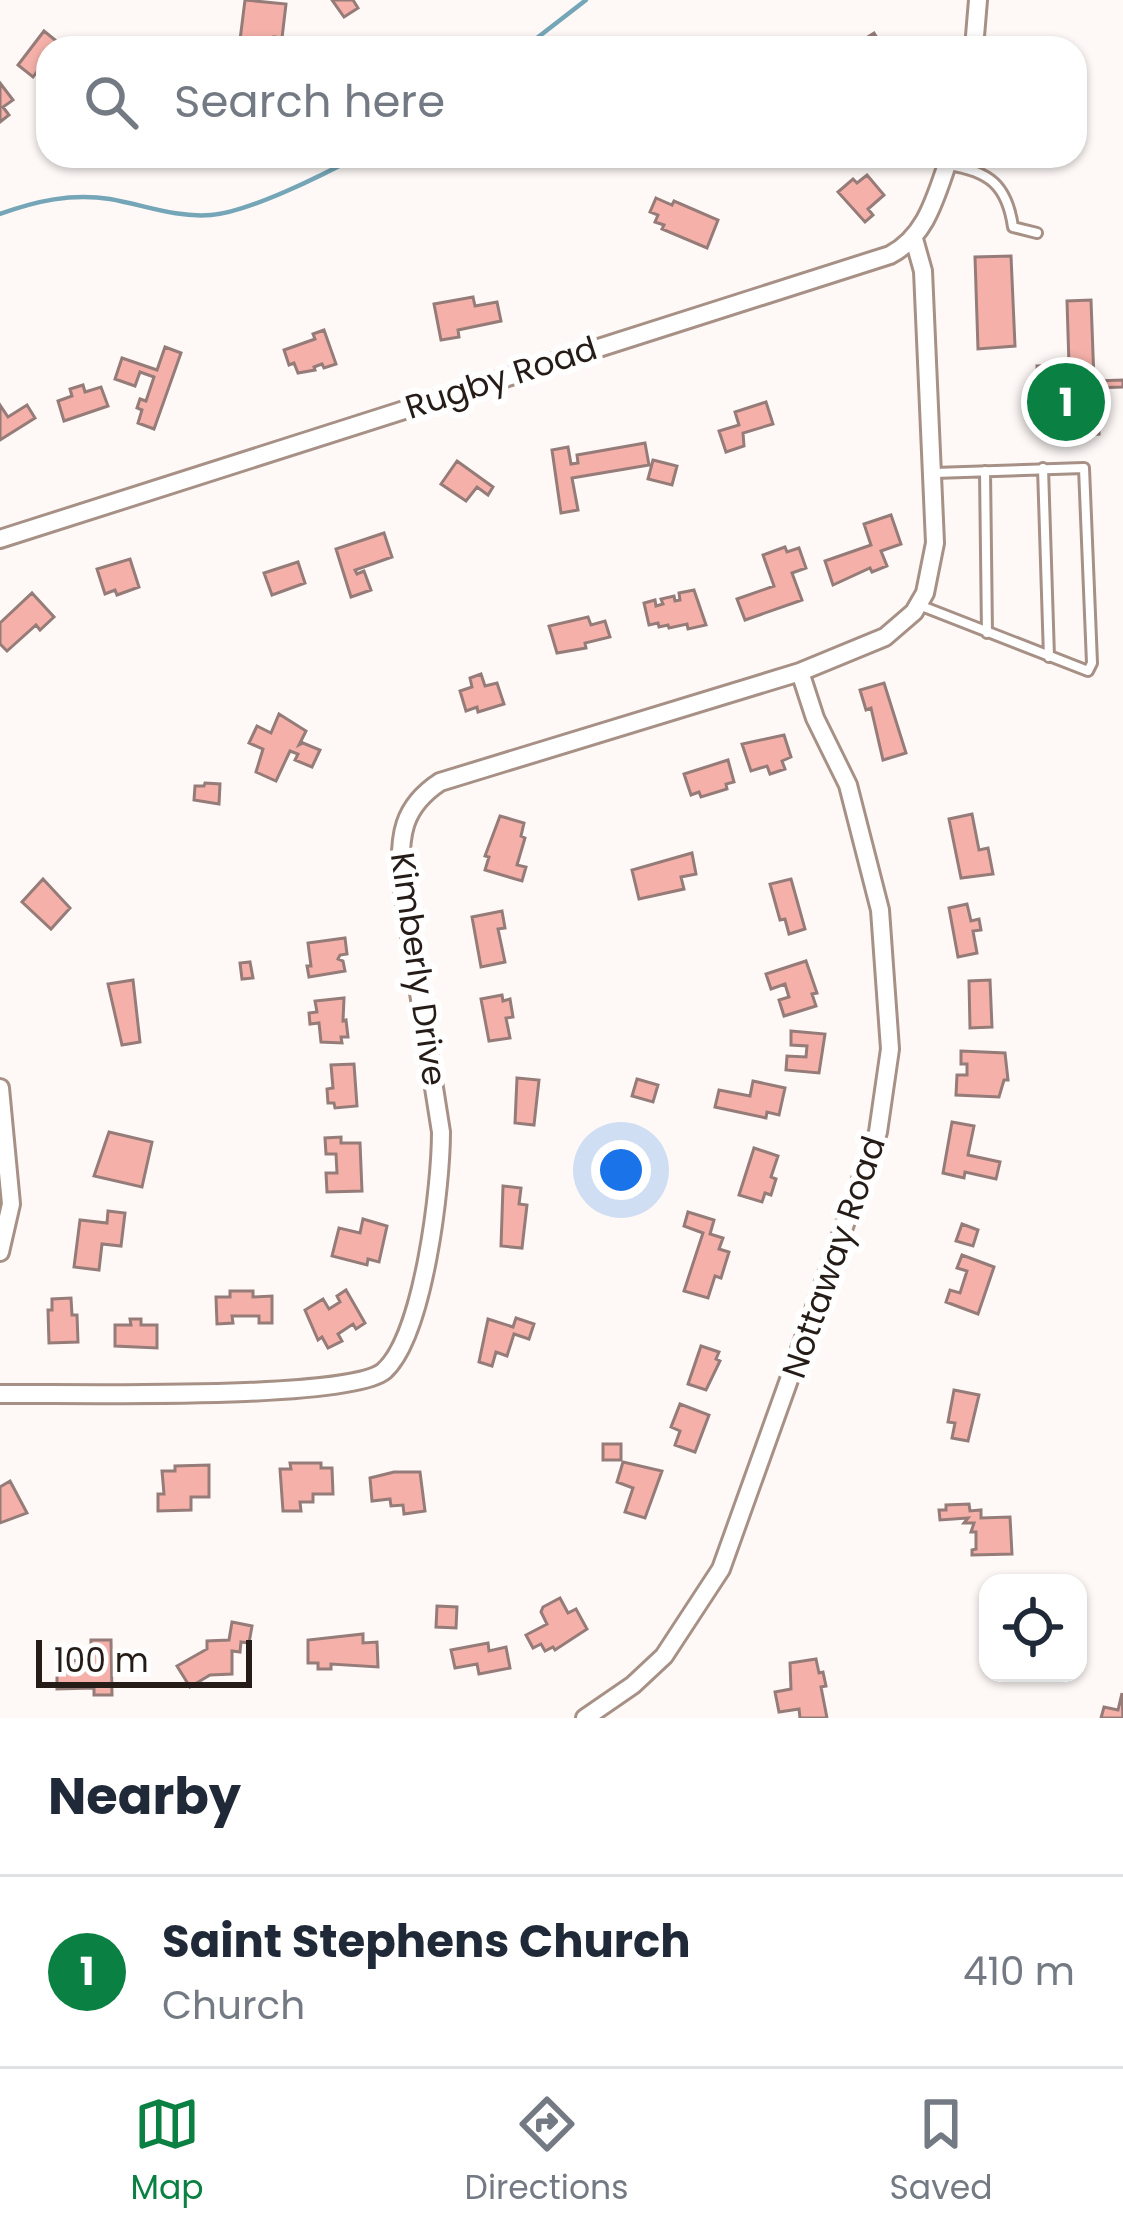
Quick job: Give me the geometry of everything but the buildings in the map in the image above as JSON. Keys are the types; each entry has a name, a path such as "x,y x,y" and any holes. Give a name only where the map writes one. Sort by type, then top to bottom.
{"street":[{"path":"975,36 978,0"},
{"path":"918,605 933,564 934,473 923,271 914,238 946,168"},
{"name":"Rugby Road","path":"0,539 846,270 890,255 914,238"},
{"name":"Kimberly Drive","path":"0,1394 310,1390 373,1380 389,1366 406,1336 420,1289 441,1165 438,1112 401,879 400,844 412,805 440,782 800,672 885,637 918,605"},
{"name":"Nottaway Road","path":"585,1718 664,1656 721,1569 878,1132 890,1049 880,910 848,784 815,718 800,672"},
{"path":"0,1088 11,1204 0,1252"}],"lane":[{"path":"972,168 999,184 1013,227 1037,233"},
{"path":"1043,468 1049,657"},
{"path":"918,605 1088,671 1092,663 1084,468 934,473"},
{"path":"986,471 987,633"}],"waterway":[{"path":"540,36 586,0"},
{"path":"0,214 81,197 211,215 265,200 334,168"}],"place":[{"name":"Saint Stephens Church","path":"1066,402"}]}
